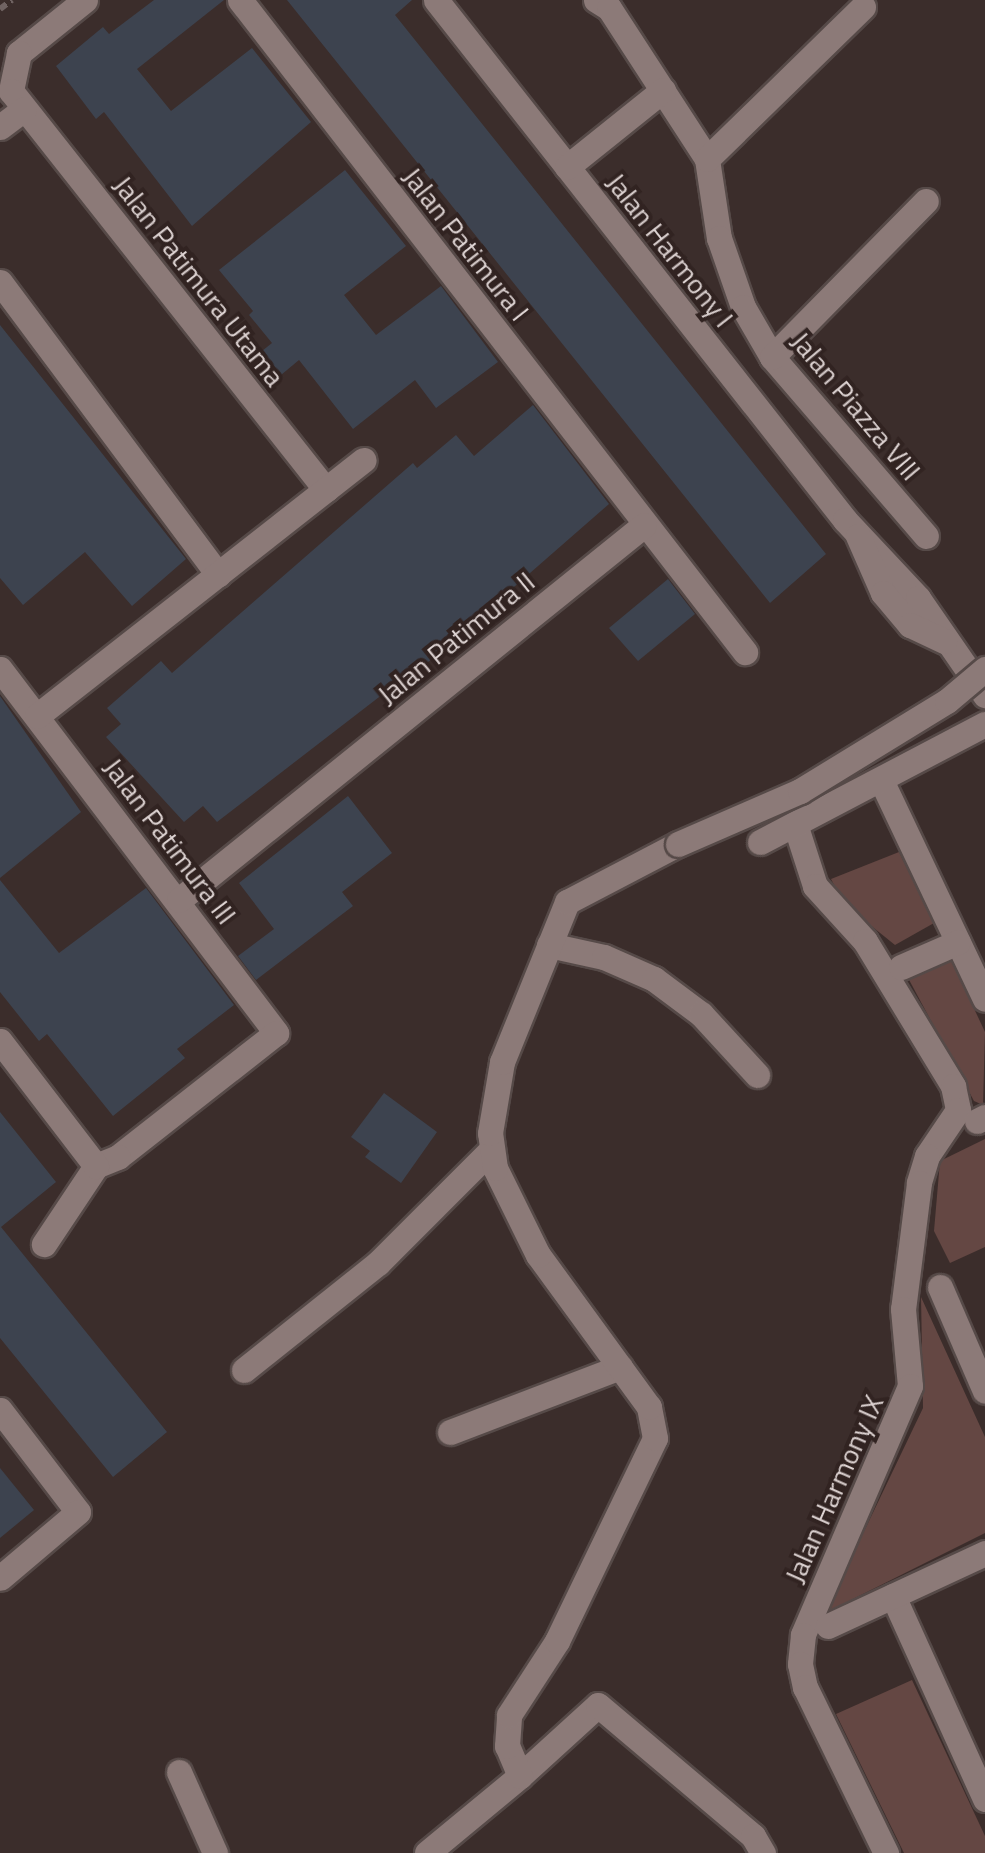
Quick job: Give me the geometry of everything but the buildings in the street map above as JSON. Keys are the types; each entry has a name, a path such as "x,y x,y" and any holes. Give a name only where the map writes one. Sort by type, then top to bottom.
{"street":[{"name":"Jalan Patimura Utama","path":"85,0 14,62 11,91 326,490"},
{"name":"Jalan Patimura I","path":"240,0 644,525"},
{"name":"Jalan Harmony I","path":"436,0 858,536 883,593 910,625 944,641 985,696"},
{"name":"Jalan Piazza VIII","path":"607,2 707,159 719,238 743,307 772,357 926,536"},
{"path":"707,159 863,8"},
{"path":"567,167 663,90"},
{"path":"0,127 24,109"},
{"path":"772,357 926,202"},
{"path":"0,282 218,574"},
{"path":"37,716 364,460"},
{"path":"644,525 745,652"},
{"name":"Jalan Patimura II","path":"178,900 644,525"},
{"path":"520,1776 508,1746 509,1715 556,1641 655,1438 649,1407 538,1255 491,1150 502,1062 548,945 567,902 578,892 800,791 947,701 985,668"},
{"name":"Jalan Patimura III","path":"0,669 275,1029 275,1038 262,1049 118,1156 96,1166"},
{"path":"760,842 796,827 985,724"},
{"path":"881,780 985,1000"},
{"name":"Jalan Harmony IX","path":"796,827 814,886 866,941 954,1086 958,1110 927,1156 920,1183 902,1309 910,1386 803,1635 800,1664 805,1688 886,1853"},
{"path":"901,967 958,942"},
{"path":"548,945 604,958 654,979 701,1014 757,1075"},
{"path":"0,1040 96,1166 44,1244"},
{"path":"244,1370 378,1263 491,1150"},
{"path":"940,1287 985,1391"},
{"path":"450,1432 620,1368"},
{"path":"0,1410 78,1512 0,1578"},
{"path":"828,1626 985,1553"},
{"path":"893,1596 985,1799"},
{"path":"426,1853 598,1705 758,1845"},
{"path":"178,1772 216,1853"}],"path":[{"path":"0,9 12,0"}],"shaded area":[{"path":"899,852 934,923 895,945 844,904 831,879"},
{"path":"950,957 985,1032 983,1105 974,1101 907,976"},
{"path":"985,1139 985,1247 950,1263 934,1231 940,1161"},
{"path":"921,1297 985,1437 985,1533 825,1613 923,1408"},
{"path":"912,1680 985,1836 985,1853 904,1853 836,1714"}]}
